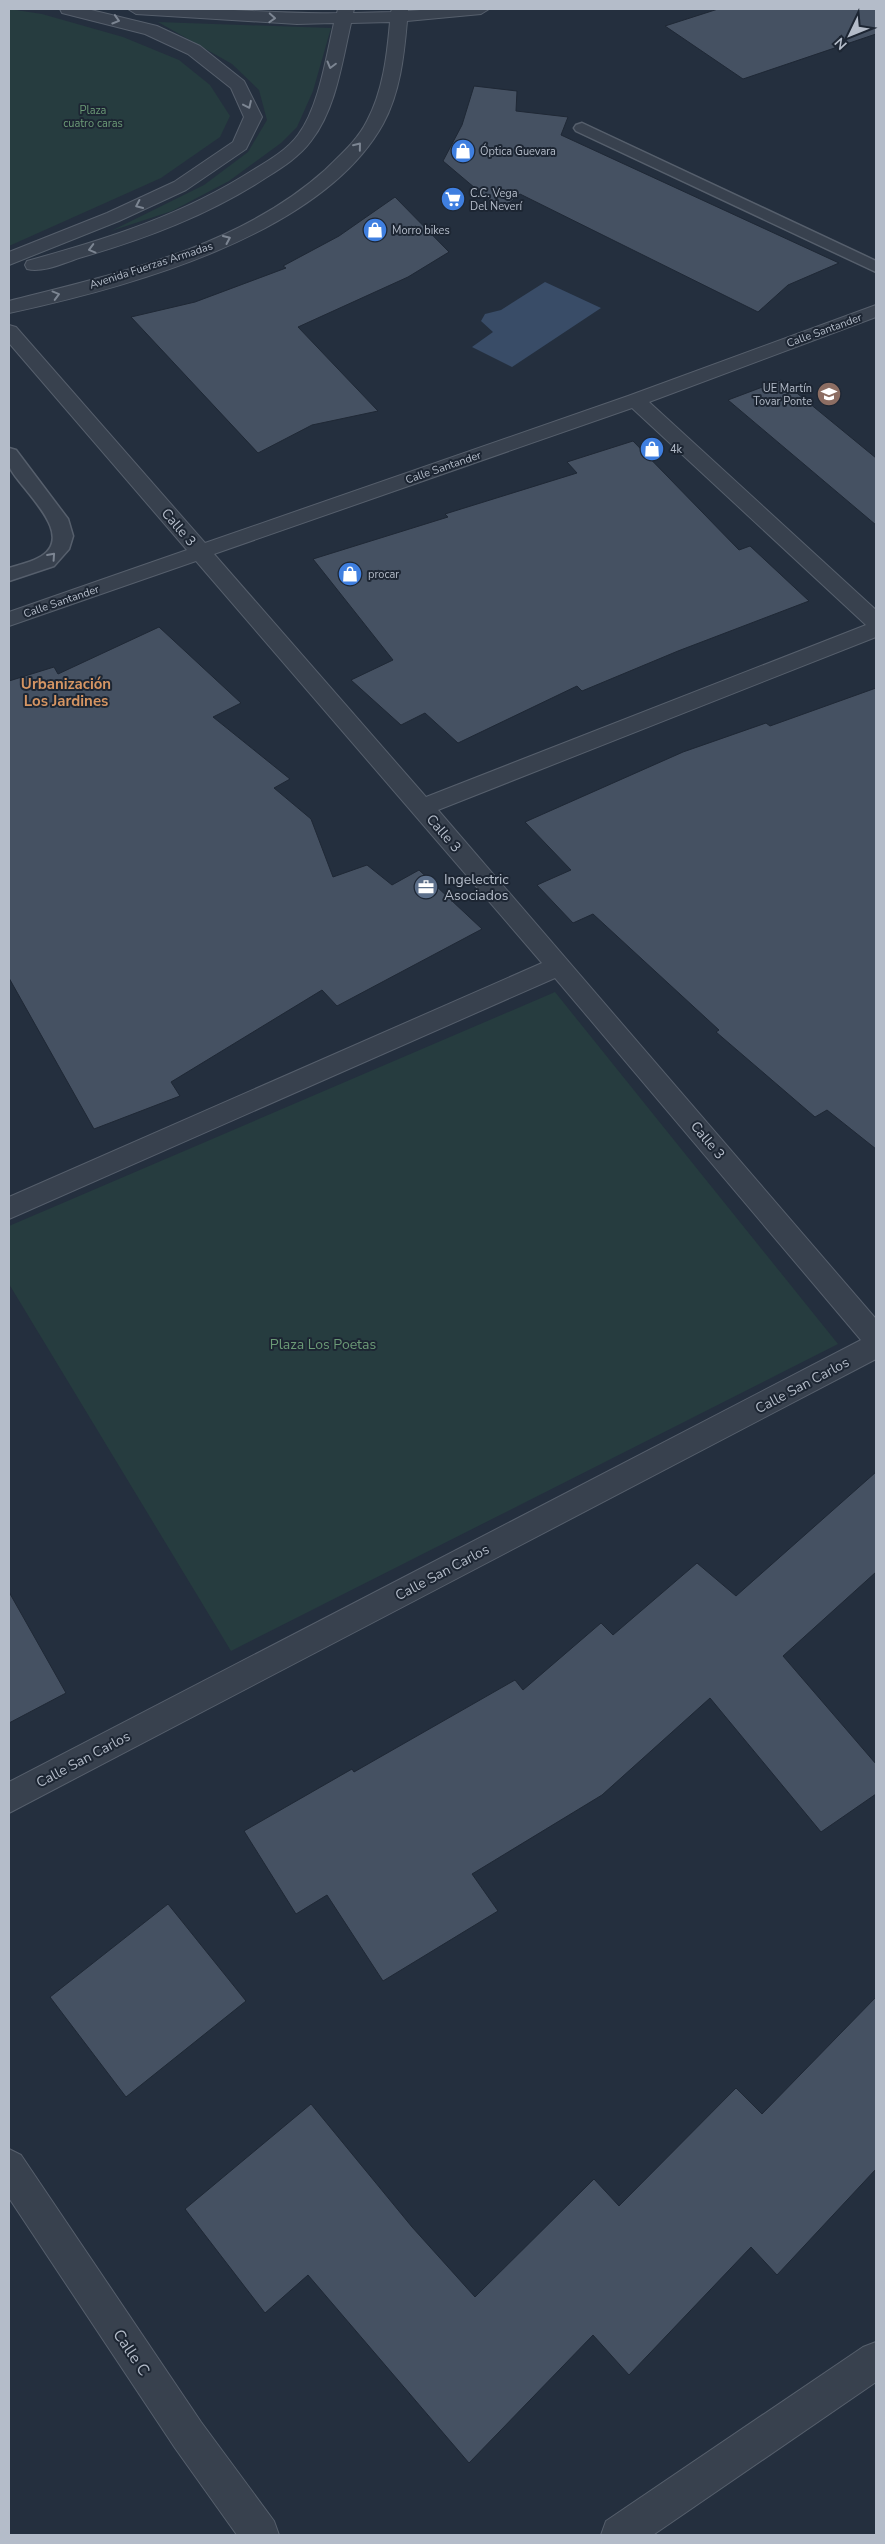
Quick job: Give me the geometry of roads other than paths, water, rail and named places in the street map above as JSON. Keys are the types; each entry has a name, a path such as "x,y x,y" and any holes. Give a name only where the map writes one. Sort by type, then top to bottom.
{"street":[{"path":"9,259 113,217 180,186 240,145 253,117 238,85 194,50 150,30 100,15 68,9"},
{"path":"136,9 287,19 345,13 400,13 481,9"},
{"path":"9,272 116,243 177,220 243,186 285,157 308,134 322,98 345,13"},
{"name":"Avenida Fuerzas Armadas","path":"9,307 108,280 196,252 288,208 317,188 360,145 378,116 397,44 400,13"},
{"name":"Calle Santander","path":"9,619 635,400 876,311"},
{"name":"Calle 3","path":"9,330 559,966 876,1338"},
{"path":"635,400 876,622"},
{"path":"422,808 876,629"},
{"path":"9,1208 559,966"},
{"name":"Calle San Carlos","path":"9,1798 876,1346"},
{"name":"Calle C","path":"9,2167 188,2435 260,2535"},
{"path":"620,2535 876,2360"}],"lane":[{"path":"582,128 876,267"},
{"path":"9,454 58,519 63,536 59,548 47,562 9,575"}],"water":[{"path":"545,282 601,308 512,367 472,347 493,332 481,321 485,314 501,310"}],"place":[{"name":"Óptica Guevara","path":"463,151"},
{"name":"C.C. Vega Del Neverí","path":"453,199"},
{"name":"Morro bikes","path":"375,230"},
{"name":"UE Martín Tovar Ponte","path":"829,394"},
{"name":"4k","path":"652,449"},
{"name":"procar","path":"350,574"},
{"name":"Ingelectric Asociados","path":"426,887"}],"district":[{"name":"Urbanización Los Jardines","path":"66,692"}],"park label":[{"name":"Plaza cuatro caras","path":"93,116"},
{"name":"Plaza Los Poetas","path":"323,1344"}]}
